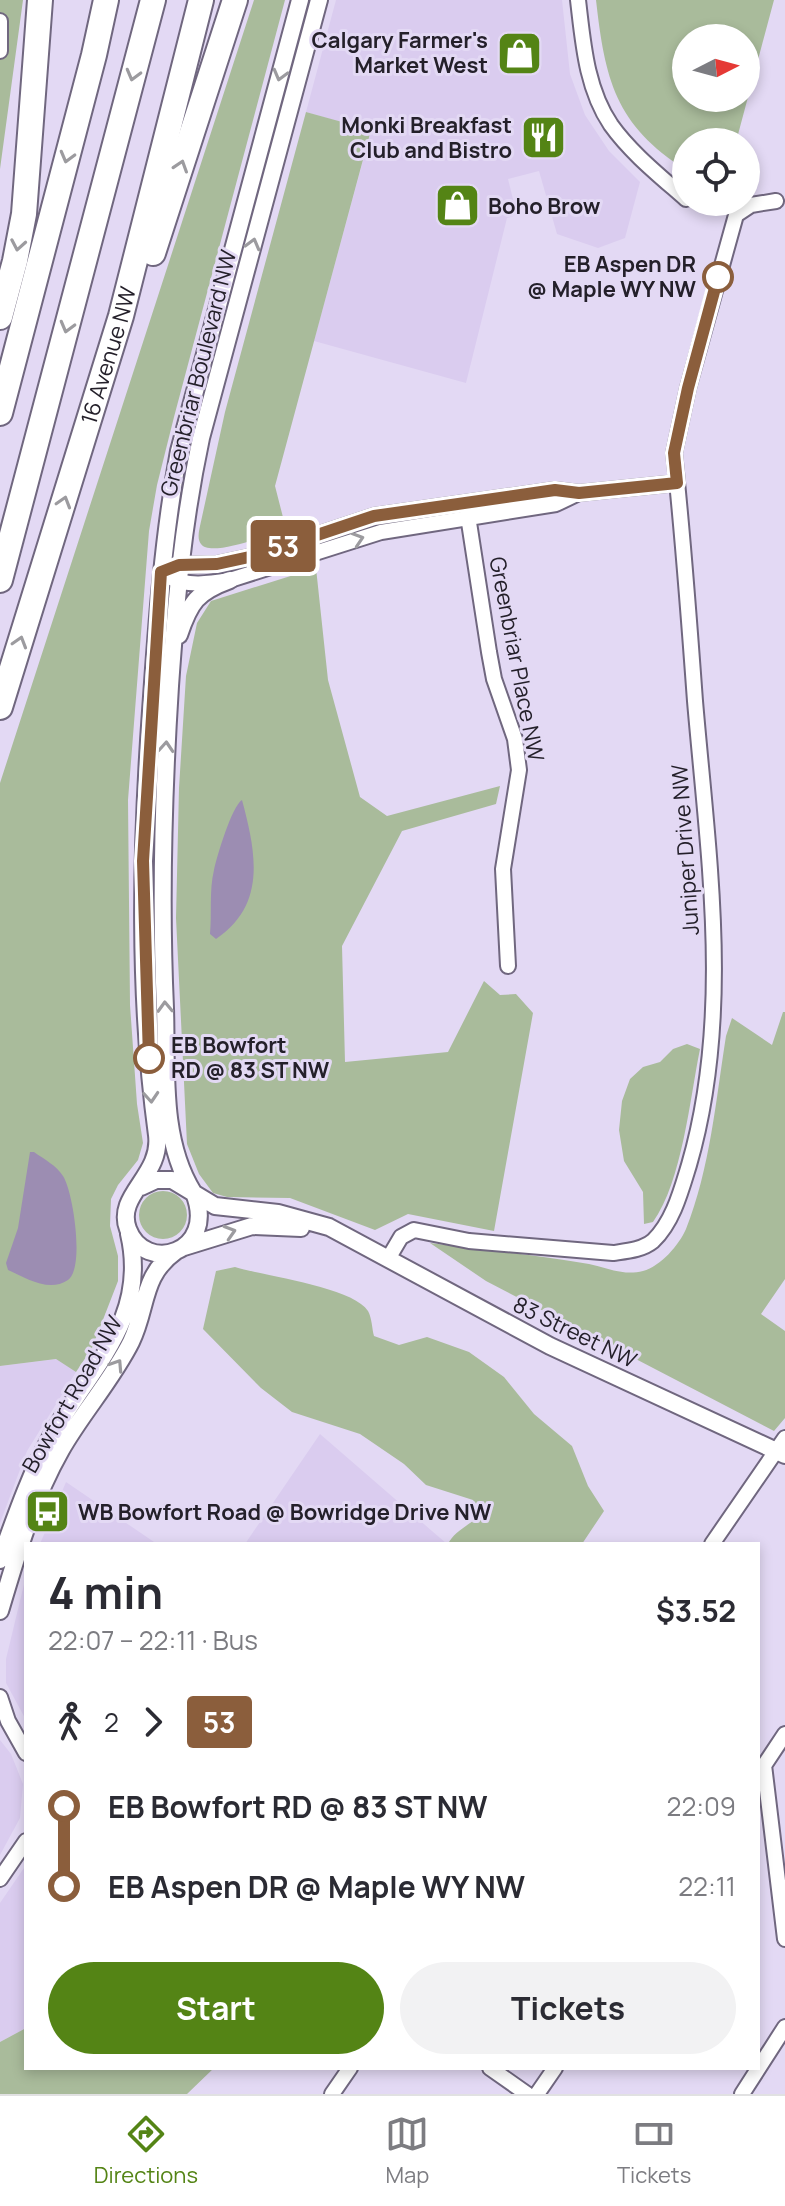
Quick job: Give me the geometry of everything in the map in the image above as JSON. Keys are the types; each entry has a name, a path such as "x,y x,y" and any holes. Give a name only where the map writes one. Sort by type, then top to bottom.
{"highway":[{"path":"0,317 24,214 40,0"},
{"path":"0,413 106,0"},
{"name":"16 Avenue NW","path":"0,580 153,0"},
{"name":"16 Avenue NW","path":"0,707 121,316 201,0"},
{"path":"121,316 143,283 234,0"}],"street":[{"name":"Greenbriar Boulevard NW","path":"138,1188 152,1167 157,1142 150,1070 143,861 166,520 179,451 300,0"},
{"name":"Greenbriar Boulevard NW","path":"194,1193 178,1162 172,1134 162,943 162,830 178,573 187,502 201,438 319,0"},
{"path":"578,0 586,61 611,124 645,163 672,186"},
{"path":"0,21 0,51"},
{"name":"Juniper Drive NW","path":"388,1259 401,1237 414,1230 469,1241 613,1253 635,1250 650,1243 662,1231 681,1190 693,1150 712,1041 714,920 674,453 688,388 736,215 751,205 776,201"},
{"path":"178,573 235,561 374,516 555,490 579,493 677,483"},
{"path":"172,655 185,617 196,598 209,588 373,534 556,504 579,493"},
{"name":"Greenbriar Place NW","path":"466,503 494,679 515,739 519,770 503,869 508,966"},
{"path":"161,572 178,573 209,583 230,580"},
{"path":"164,1179 180,1183 194,1193 200,1208 200,1223 194,1237 179,1250 151,1251 137,1242 128,1228 127,1206 138,1188 164,1179"},
{"name":"83 Street NW","path":"194,1193 215,1206 300,1218 329,1227 550,1346 782,1448"},
{"name":"83 Street NW","path":"179,1250 252,1226 290,1225 350,1238"},
{"name":"Bowfort Road NW","path":"0,1560 28,1484 45,1449 112,1344 124,1318 134,1271 128,1228"},
{"name":"Bowfort Road NW","path":"0,1611 22,1543 59,1454 130,1345 153,1275 164,1260 179,1250"},
{"path":"713,1542 782,1448"},
{"path":"0,1697 4,1719 24,1750"},
{"path":"785,1734 761,1770 785,1939"},
{"path":"0,1879 24,1844"},
{"path":"760,2066 785,2027"},
{"path":"332,2094 349,2070"},
{"path":"493,2070 527,2094"},
{"path":"537,2094 554,2070"},
{"path":"742,2094 757,2070"}],"shaded area":[{"path":"336,0 562,0 570,74 585,115 609,151 640,182 625,238 598,248 557,234 539,171 508,179 517,215 507,218 466,383 314,341 371,131 306,112"},
{"path":"242,800 253,858 250,894 244,910 216,939 210,934 212,878 225,832"},
{"path":"30,1152 50,1163 67,1184 77,1246 73,1273 61,1284 45,1285 30,1280 8,1270 6,1263 18,1228"},
{"path":"57,1359 76,1372 27,1451 0,1523 0,1366"},
{"path":"320,1434 445,1542 246,1542"},
{"path":"66,1482 154,1542 41,1542"},
{"path":"24,1584 24,1716 6,1683 6,1659"},
{"path":"0,1740 11,1754 23,1784 20,1818 0,1855"},
{"path":"24,1868 24,2029 0,2042 0,1903"}],"green space":[{"path":"0,0 23,0 0,169"},
{"path":"254,0 285,0 174,417 149,531 128,800 130,1005 143,1143 138,1160 111,1199 110,1226 118,1256 118,1281 92,1348 76,1372 56,1359 0,1366 0,783"},
{"path":"596,0 774,0 760,52 760,24 672,24 672,112 744,112 740,128 672,128 672,160 643,136 629,117 618,98 604,54"},
{"path":"306,112 371,130 275,486 286,529 228,547 207,548 201,544 199,533 225,412"},
{"path":"316,568 328,680 360,797 387,816 500,786 496,804 402,831 342,946 345,1062 448,1052 484,981 500,995 516,994 533,1013 494,1231 408,1214 375,1230 290,1198 227,1197 213,1193 199,1174 187,1144 176,918 186,676 197,623 211,601"},
{"path":"783,1012 785,1279 761,1314 785,1331 785,1418 774,1431 486,1281 430,1243 589,1264 622,1272 643,1271 656,1265 679,1242 694,1206 707,1158 726,1036 732,1018 772,1045"},
{"path":"687,1044 700,1049 678,1163 663,1205 653,1222 644,1224 643,1192 624,1161 619,1130 622,1101 630,1079 643,1067 660,1062 673,1049"},
{"path":"163,1191 172,1192 180,1198 186,1206 186,1224 180,1232 172,1238 163,1239 154,1238 146,1232 140,1224 139,1215 140,1206 146,1198 154,1192"},
{"path":"235,1267 345,1295 368,1311 374,1336 399,1345 427,1337 469,1352 504,1377 534,1414 572,1446 588,1486 604,1511 583,1542 449,1542 458,1531 482,1514 473,1500 426,1485 404,1464 360,1434 292,1412 261,1388 203,1329 216,1271"},
{"path":"24,2029 24,2070 212,2070 187,2094 0,2094 0,2042"}],"bus line":[{"name":"53","path":"149,1058 143,861 161,572 179,565 235,561 374,516 555,490 579,493 677,483 674,453 718,277"}],"place":[{"name":"Calgary Farmer's Market West","path":"519,53"},
{"name":"Monki Breakfast Club and Bistro","path":"543,138"},
{"name":"Boho Brow","path":"457,206"},
{"name":"EB Aspen DR @ Maple WY NW","path":"718,277"},
{"name":"EB Bowfort RD @ 83 ST NW","path":"149,1058"},
{"name":"WB Bowfort Road @ Bowridge Drive NW","path":"47,1512"}]}
